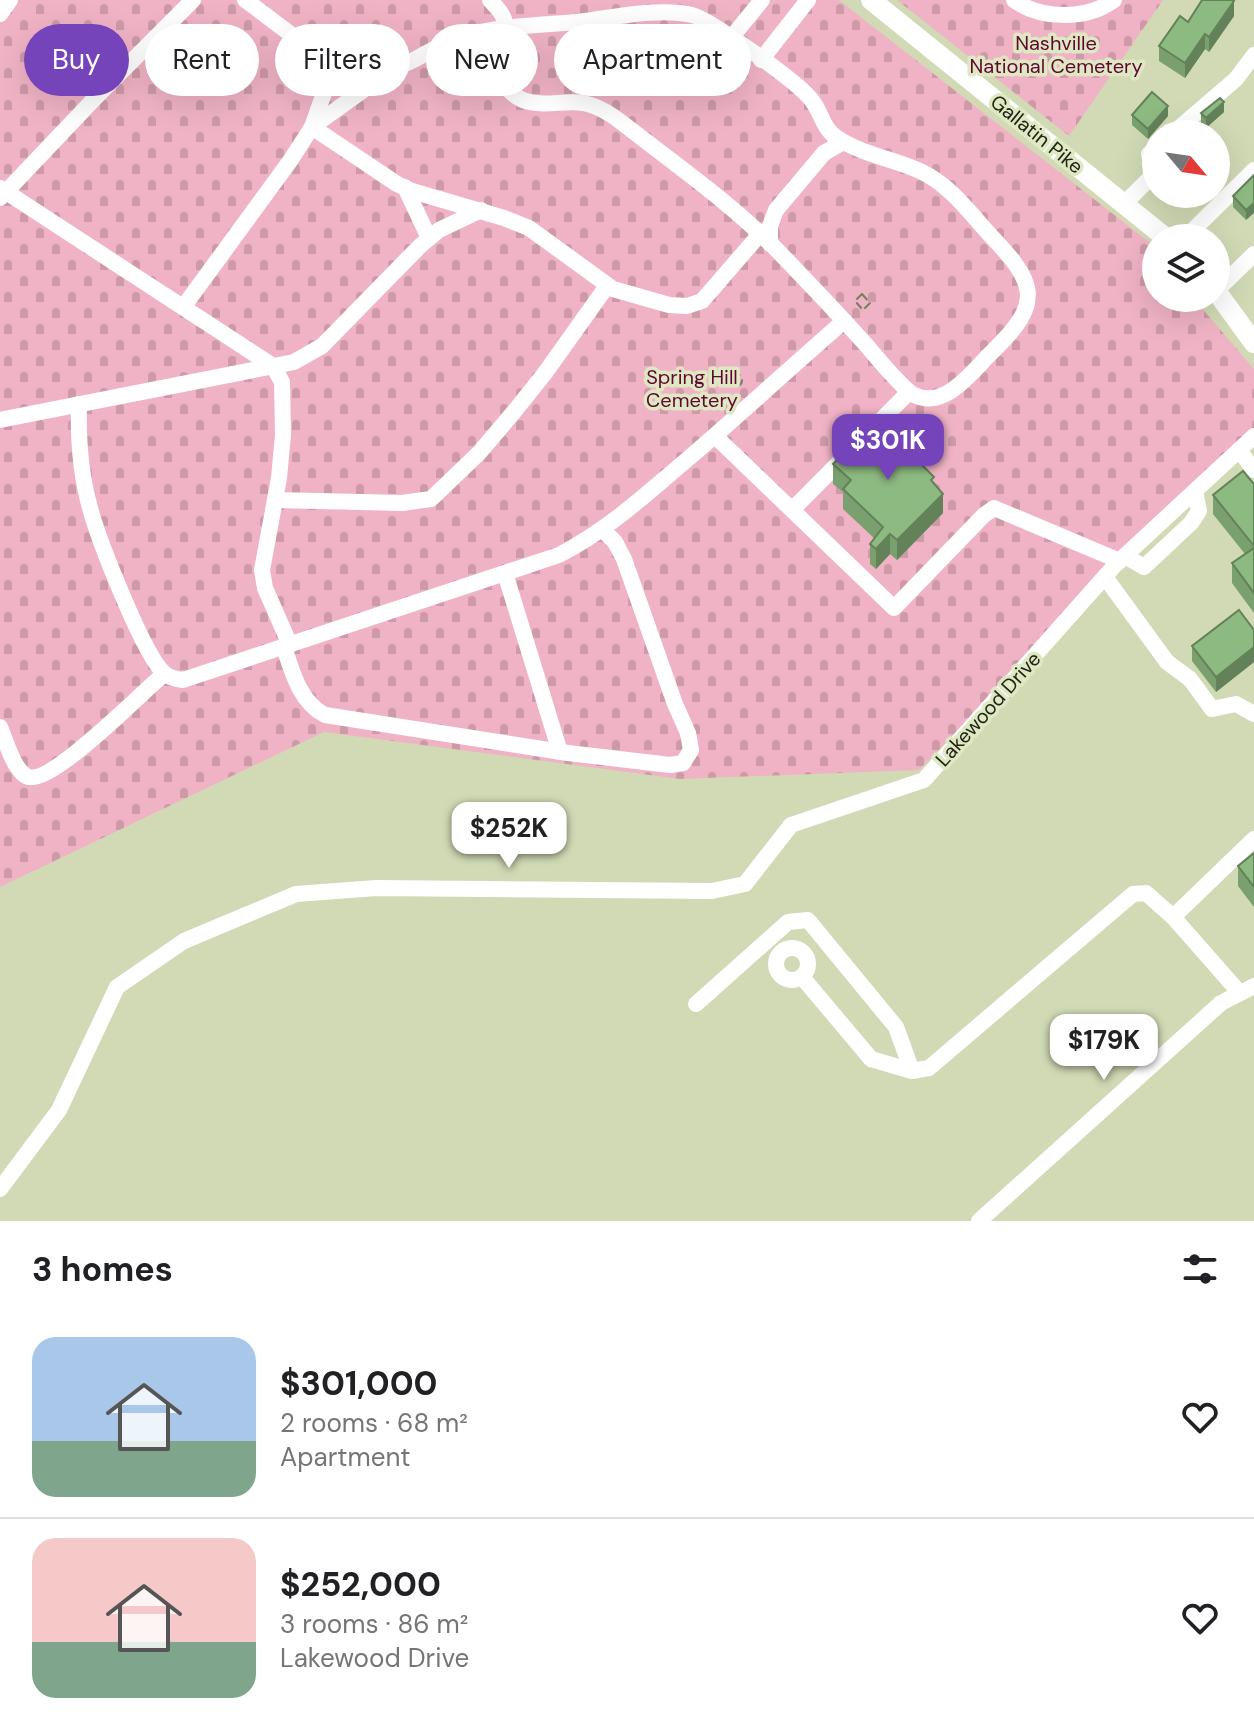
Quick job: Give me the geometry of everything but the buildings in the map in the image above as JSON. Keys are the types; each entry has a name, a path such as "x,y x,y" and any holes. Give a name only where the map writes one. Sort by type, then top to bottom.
{"main road":[{"name":"Gallatin Pike","path":"871,0 1149,224"},
{"path":"1230,310 1253,341"}],"street":[{"path":"193,0 2,193 184,306 273,366 282,382 283,435 262,570 292,671 307,700 315,710 325,715 560,752 677,765 687,760 691,750 688,733 624,559 615,542 603,530"},
{"path":"245,0 280,24"},
{"path":"490,0 503,16 504,24"},
{"path":"742,24 762,0"},
{"path":"761,60 808,0"},
{"path":"1014,0 1049,14 1084,14 1114,0"},
{"path":"538,25 666,7 708,24"},
{"path":"517,96 541,104 578,102 605,111 717,197 765,239 909,392 918,397 939,399 951,392 1016,327 1027,307 1024,274 1007,252 934,178 833,136 808,95 751,53"},
{"path":"1188,120 1236,79 1254,55"},
{"path":"184,306 290,161 312,127 323,96"},
{"path":"312,127 355,96"},
{"path":"312,127 405,187 529,228 607,286 669,305 687,306 698,303 712,292 765,239 776,210 824,153 843,142"},
{"path":"1199,224 1254,170"},
{"path":"1124,204 1142,186"},
{"path":"405,187 429,238"},
{"path":"0,420 306,357 322,346 429,238 481,210"},
{"path":"1230,277 1254,254"},
{"path":"275,500 414,503 431,499 479,453 513,413 607,286"},
{"path":"79,404 78,444 89,507 128,607 164,674 183,680 559,555 603,530 844,321"},
{"path":"792,510 909,392"},
{"path":"715,436 894,608 994,508 1122,558"},
{"name":"Lakewood Drive","path":"0,1189 59,1110 117,987 184,941 296,894 376,888 712,891 745,884 791,825 924,780 1122,558 1254,436"},
{"path":"1239,450 1253,466"},
{"path":"505,573 560,752"},
{"path":"1105,577 1167,662 1190,679 1212,709 1236,704 1254,714"},
{"path":"0,727 22,772 29,778 38,777 78,750 164,674"},
{"path":"1173,917 1254,839"},
{"path":"768,939 782,951 776,965 779,974 787,980 802,977 871,1059 912,1071 929,1068 1133,894 1146,893 1246,989 1221,1003 979,1221"},
{"path":"696,1004 788,922 808,920 896,1027 912,1071"}],"green space":[{"name":"Spring Hill Cemetery","path":"0,0 839,0 1142,237 1142,312 1205,312 1254,369 1254,428 919,770 680,779 324,732 0,887"},
{"name":"Nashville National Cemetery","path":"897,0 1163,0 1069,136"}]}
